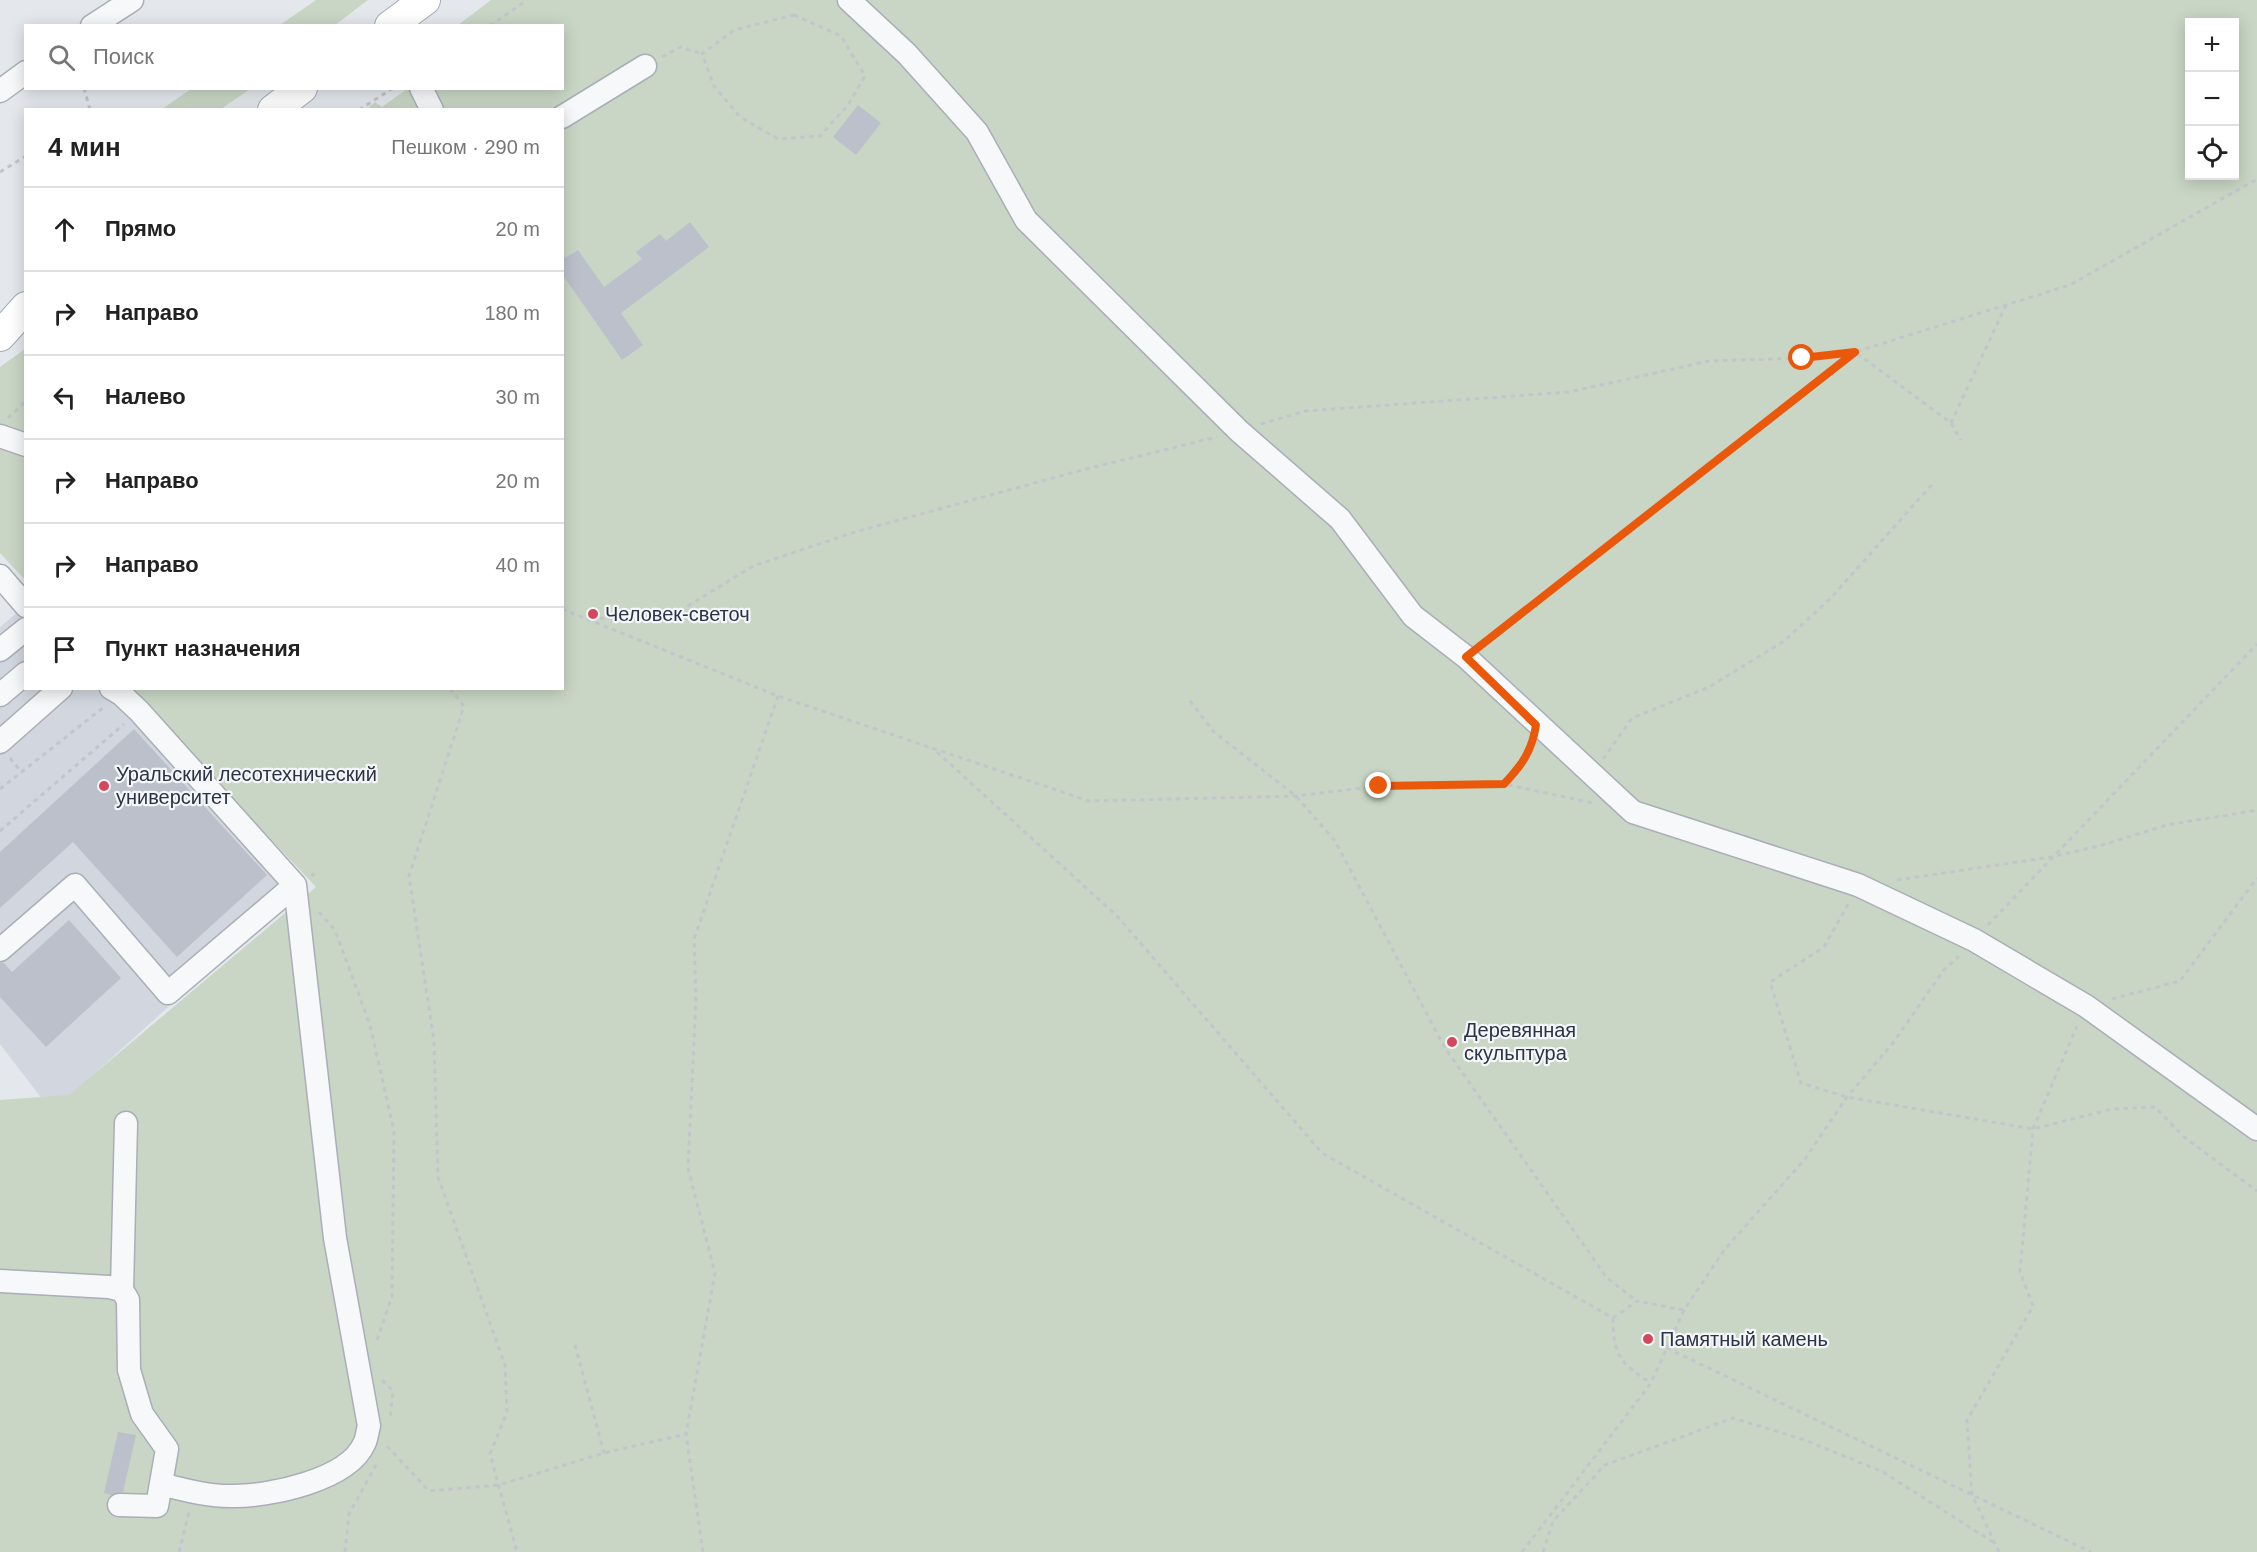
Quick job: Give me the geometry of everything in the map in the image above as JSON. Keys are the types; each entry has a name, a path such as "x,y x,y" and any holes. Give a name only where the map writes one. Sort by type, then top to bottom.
{"main road":[{"path":"393,24 425,0"},
{"path":"276,108 299,90"},
{"path":"0,336 24,309"}],"street":[{"path":"95,24 132,0"},
{"path":"849,0 907,54 977,132 1026,220 1239,431 1340,519 1413,616 1466,657 1536,725 1633,812 1858,885 1974,940 2086,1006 2257,1129"},
{"path":"564,116 645,66"},
{"path":"0,91 24,73"},
{"path":"422,90 431,108"},
{"path":"0,436 24,445"},
{"path":"0,650 24,631"},
{"path":"0,695 24,675"},
{"path":"0,741 59,690"},
{"path":"116,691 139,711 295,885 335,1238 369,1426 364,1446 344,1466 302,1486 235,1496 194,1492 161,1484"},
{"path":"0,950 75,885 168,993 295,885"},
{"path":"119,1505 157,1506 167,1449 142,1414 129,1370 128,1300 122,1290 126,1123"},
{"path":"0,1281 109,1287 122,1290"}],"path":[{"path":"493,24 527,0"},
{"path":"794,15 841,36 865,76 848,105 820,136 778,139 740,117 714,86 702,54 734,30 794,15"},
{"path":"645,66 680,47 702,54"},
{"path":"85,90 89,108"},
{"path":"362,108 390,90"},
{"path":"0,172 24,157"},
{"path":"591,619 675,614 753,566 855,532 1086,469 1239,431 1305,411 1569,392 1708,361 1802,358 1855,352 2070,285 2257,179"},
{"path":"1951,423 2006,305"},
{"path":"1855,352 1951,423 1960,440"},
{"path":"1466,657 1855,352"},
{"path":"0,425 24,403"},
{"path":"1592,775 1632,718 1709,687 1784,641 1830,599 1935,481"},
{"path":"564,610 778,696 1089,801 1296,796 1379,786 1504,784 1633,812"},
{"path":"1522,1552 1651,1383 1684,1310 1725,1249 1804,1158 1847,1097 1893,1043 1943,971 2257,644"},
{"path":"452,690 464,706 409,876 434,1041 438,1177 505,1365 507,1412 490,1454 517,1552"},
{"path":"0,789 116,691"},
{"path":"703,1552 686,1434 715,1273 688,1168 696,998 693,939 778,696"},
{"path":"1190,701 1214,732 1296,796 1335,841 1445,1048 1607,1278 1637,1301 1684,1310"},
{"path":"0,831 139,711"},
{"path":"1504,784 1522,764 1533,746 1536,725"},
{"path":"936,751 1118,916 1322,1153 1613,1318"},
{"path":"2257,810 2167,825 2099,846 2051,856 1858,885 1824,946 1770,982 1800,1083 1847,1097 2033,1129 2112,1109 2155,1107 2184,1137 2257,1191"},
{"path":"1999,1552 1972,1495 1967,1420 2033,1306 2020,1272 2033,1129 2086,1006 2180,981 2257,878"},
{"path":"295,885 335,930 369,1025 394,1131 392,1296 375,1344"},
{"path":"1613,1318 1637,1301"},
{"path":"1613,1318 1613,1344 1628,1368 1651,1383"},
{"path":"575,1345 604,1453"},
{"path":"1667,1348 2091,1552"},
{"path":"377,1376 393,1391 390,1424"},
{"path":"1544,1552 1553,1521 1605,1465 1733,1418 1804,1440 1883,1472 1994,1542"},
{"path":"387,1446 429,1491 499,1485 604,1453 686,1434"},
{"path":"345,1552 349,1514 387,1446 388,1435"},
{"path":"179,1552 194,1492"}],"shaded area":[{"name":"Уральский лесотехнический университет","path":"24,607 24,690 114,690 304,884 52,1112 0,1044 0,627"}],"green space":[{"path":"316,0 368,0 336,24 281,24"},
{"path":"491,0 2257,0 2257,1552 0,1552 0,1100 69,1095 316,887 129,690 564,690 564,108 369,108 375,102 382,107 406,90 564,90 564,24 459,24"},
{"path":"190,90 249,90 222,108 163,108"},
{"path":"24,350 24,579 0,553 0,367"}],"building":[{"path":"858,105 881,123 856,155 833,137"},
{"path":"690,222 709,247 621,313 643,345 622,360 564,277 564,259 578,250 604,287 642,259 636,252 660,234 666,241"},
{"path":"134,729 267,875 177,957 73,842 0,908 0,852"},
{"path":"69,920 121,978 46,1047 0,997 0,963 4,963 12,972"},
{"path":"118,1432 136,1435 123,1492 111,1495 104,1493"}],"place":[{"name":"Человек-светоч","path":"593,614"},
{"name":"Уральский лесотехнический университет","path":"104,786"},
{"name":"Деревянная скульптура","path":"1452,1042"},
{"name":"Памятный камень","path":"1648,1339"}],"route":[{"path":"1379,786 1504,784 1522,764 1533,746 1536,725 1466,657 1855,352 1802,358"}]}
